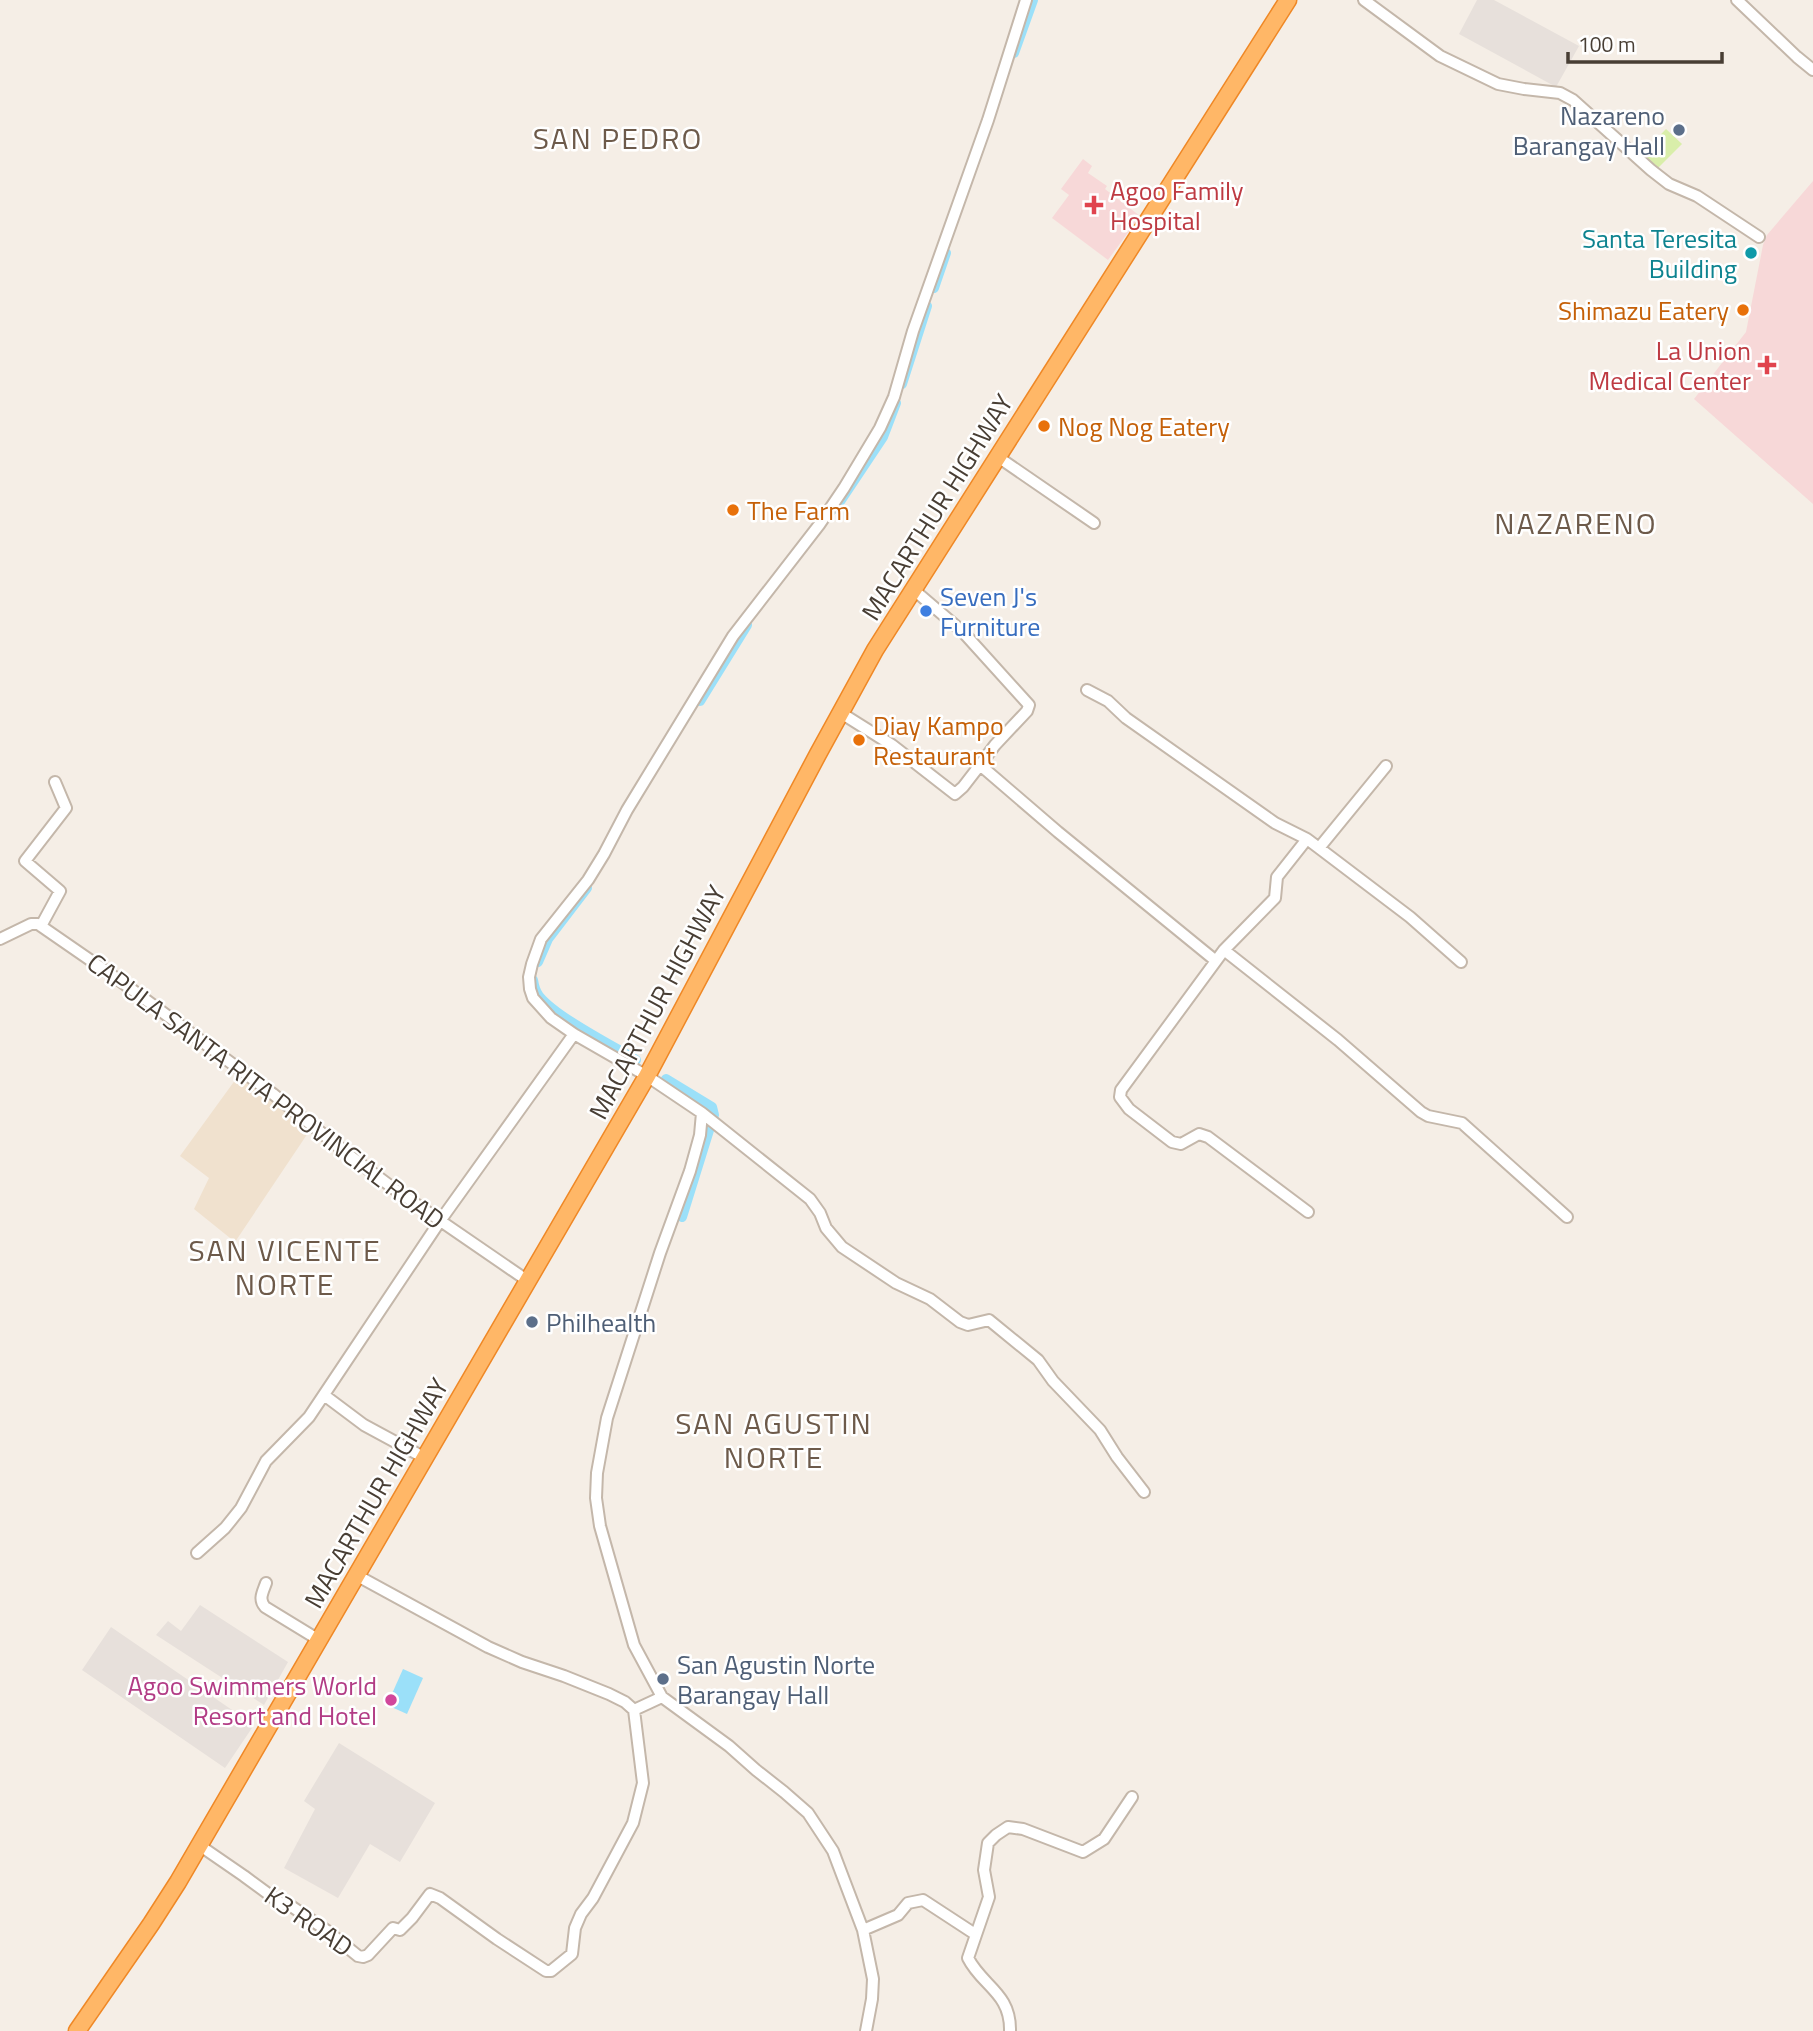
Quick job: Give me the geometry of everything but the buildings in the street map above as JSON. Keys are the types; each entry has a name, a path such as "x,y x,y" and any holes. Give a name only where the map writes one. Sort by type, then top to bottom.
{"highway":[{"name":"MACARTHUR HIGHWAY","path":"77,2031 151,1924 199,1845 647,1076 875,650 1288,0"}],"street":[{"path":"1027,0 988,120 934,270 894,397 880,428 819,525 733,636 627,810 588,880 541,939 529,977 533,998 551,1018 702,1113 810,1199 820,1213 825,1228 842,1247 896,1283 930,1299 960,1322 974,1324 989,1320 1038,1360 1053,1381 1100,1430 1144,1492"},
{"path":"1364,0 1440,57 1498,84 1560,93 1573,100 1670,184 1697,196 1759,237"},
{"path":"1737,0 1813,70"},
{"path":"998,457 1094,523"},
{"path":"841,713 892,745 955,794 1027,710 1029,705 963,632 914,590"},
{"path":"1087,690 1108,701 1126,718 1275,823 1307,839 1410,917 1461,962"},
{"path":"980,765 1216,961"},
{"path":"1319,848 1386,766"},
{"path":"0,939 31,924 41,926 60,891 25,861 66,808 55,782"},
{"path":"1307,839 1277,877 1275,898 1224,950 1121,1090 1120,1097 1129,1109 1172,1142 1181,1144 1199,1134 1208,1137 1308,1212"},
{"name":"CAPULA SANTA RITA PROVINCIAL ROAD","path":"41,926 273,1094 349,1155 528,1280"},
{"path":"1224,950 1338,1040 1421,1112 1462,1123 1567,1217"},
{"path":"197,1553 225,1528 241,1508 266,1461 309,1417 440,1221 575,1034"},
{"path":"702,1113 700,1135 690,1171 660,1253 607,1418 597,1473 596,1498 600,1526 634,1645 662,1697 729,1746 808,1813 833,1850 863,1930 873,1979 866,2031"},
{"path":"324,1395 364,1425 425,1458"},
{"path":"356,1575 488,1647 609,1694 634,1710 662,1697"},
{"path":"266,1583 261,1596 262,1604 319,1640"},
{"name":"K3 ROAD","path":"199,1845 282,1904 291,1906 326,1930 358,1956 368,1955 393,1928 400,1930 427,1896 432,1894 497,1939 551,1971 572,1954 575,1928 581,1914 593,1898 633,1823 643,1783 634,1710"},
{"path":"1010,2031 1010,2019 1005,2004 988,1982 973,1969 968,1958 989,1897 984,1870 988,1843 1008,1827 1023,1829 1083,1852 1104,1839 1132,1797"},
{"path":"863,1930 898,1915 908,1903 923,1900 975,1934"}],"shaded area":[{"path":"1477,0 1494,0 1579,46 1556,87 1459,34"},
{"name":"Agoo Family Hospital","path":"1083,159 1092,166 1088,173 1140,216 1108,260 1052,218 1069,195 1061,189"},
{"name":"La Union Medical Center","path":"1813,181 1813,504 1694,399 1746,332 1767,235"},
{"path":"241,1072 312,1127 235,1242 194,1209 209,1178 180,1156"},
{"path":"200,1605 288,1662 264,1705 156,1635 168,1621 181,1631"},
{"path":"111,1627 254,1725 225,1768 82,1670"},
{"path":"339,1743 435,1803 400,1862 370,1844 338,1898 284,1868 315,1809 304,1801"}],"green space":[{"path":"1666,129 1682,144 1657,169 1642,154"}],"water":[{"path":"403,1669 423,1678 407,1714 387,1705"}],"waterway":[{"path":"1014,53 1033,0"},
{"path":"934,288 946,253"},
{"path":"902,384 927,306"},
{"path":"835,509 883,437 896,403"},
{"path":"700,701 747,625"},
{"path":"538,962 548,939 587,888"},
{"path":"533,980 539,996 558,1013 636,1060"},
{"path":"666,1079 712,1107 714,1115"},
{"path":"682,1217 710,1127"}],"place":[{"name":"Nazareno Barangay Hall","path":"1679,130"},
{"name":"Agoo Family Hospital","path":"1094,205"},
{"name":"Santa Teresita Building","path":"1751,253"},
{"name":"Shimazu Eatery","path":"1743,310"},
{"name":"La Union Medical Center","path":"1767,365"},
{"name":"Nog Nog Eatery","path":"1044,426"},
{"name":"The Farm","path":"733,510"},
{"name":"Seven J's Furniture","path":"926,611"},
{"name":"Diay Kampo Restaurant","path":"859,740"},
{"name":"Philhealth","path":"532,1322"},
{"name":"San Agustin Norte Barangay Hall","path":"663,1679"},
{"name":"Agoo Swimmers World Resort and Hotel","path":"391,1700"}],"district":[{"name":"SAN PEDRO","path":"618,138"},
{"name":"NAZARENO","path":"1576,523"},
{"name":"SAN VICENTE NORTE","path":"285,1267"},
{"name":"SAN AGUSTIN NORTE","path":"774,1440"}]}
